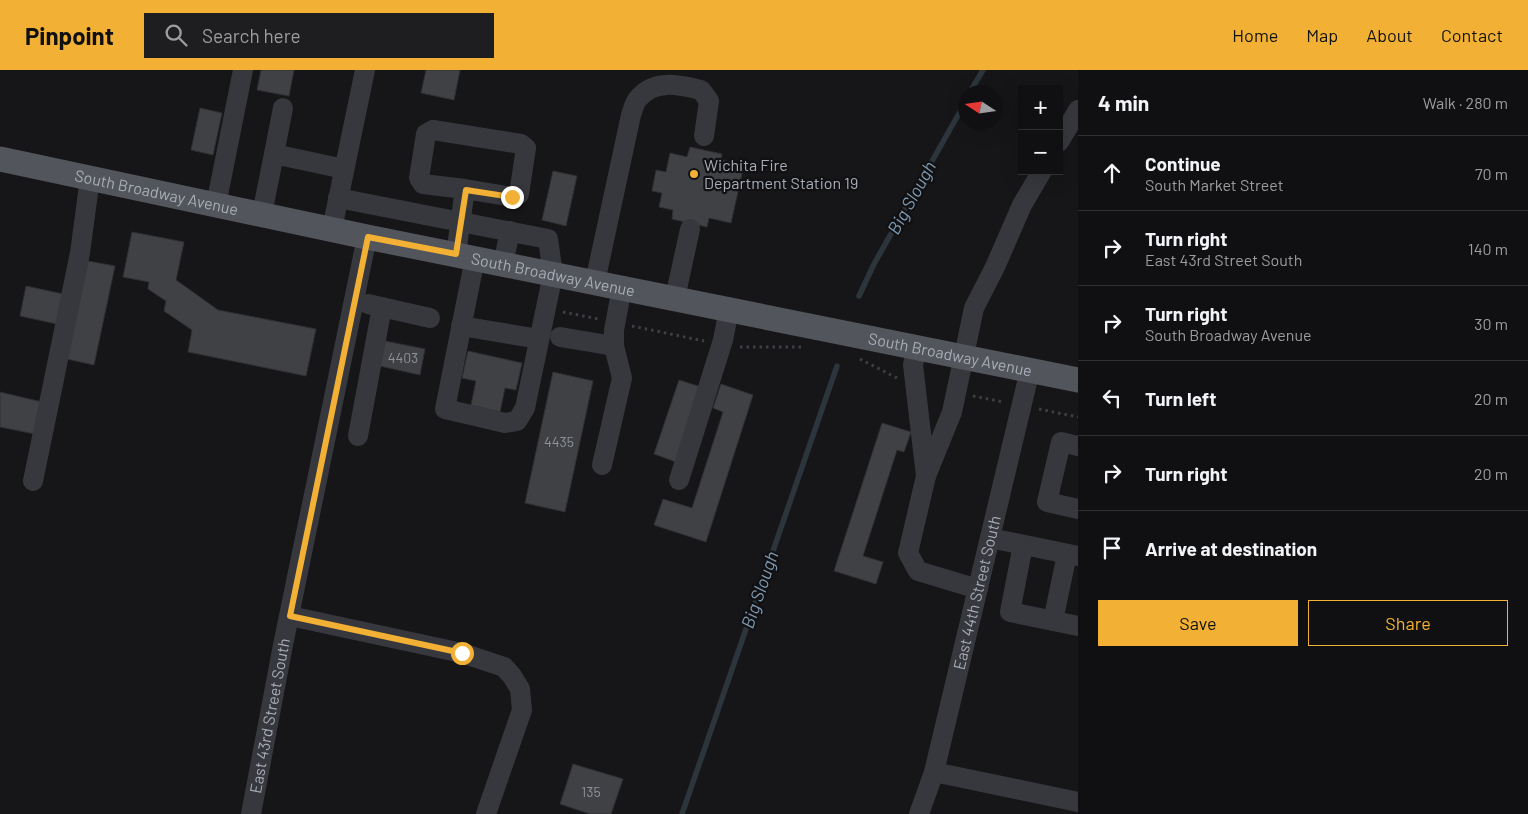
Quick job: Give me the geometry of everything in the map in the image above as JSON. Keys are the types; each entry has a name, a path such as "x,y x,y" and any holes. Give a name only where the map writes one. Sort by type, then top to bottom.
{"main road":[{"name":"South Broadway Avenue","path":"0,159 368,237 1078,380"}],"street":[{"path":"216,205 243,70"},
{"path":"332,229 365,70"},
{"path":"595,282 631,115 637,100 646,91 659,85 671,84 701,90 709,100 704,136"},
{"path":"262,214 283,108"},
{"path":"1063,135 1078,110"},
{"path":"433,130 521,144 526,148 519,194 512,197 466,190 423,184 419,178 426,134 433,130"},
{"path":"274,154 344,169"},
{"path":"978,589 918,571 908,553 926,476 952,412 974,308 995,267 1022,205 1040,175"},
{"path":"33,481 80,253 90,178"},
{"path":"338,198 460,222 510,231 548,239 553,274 525,408 517,421 505,423 445,409 461,326 465,256 460,222 466,190"},
{"path":"675,298 690,230"},
{"path":"503,264 510,231"},
{"name":"East 43rd Street South","path":"251,814 368,237"},
{"path":"602,465 622,378 614,346 622,288"},
{"path":"354,301 430,318"},
{"path":"358,436 382,308"},
{"path":"678,480 721,344 729,309"},
{"path":"461,326 539,339"},
{"path":"560,337 614,346"},
{"path":"917,347 913,365 926,476"},
{"name":"East 44th Street South","path":"919,814 934,772 1030,370"},
{"path":"1078,446 1061,442 1047,502 1078,508"},
{"path":"990,538 1072,555 1053,621"},
{"path":"1023,545 1010,612 1078,626"},
{"path":"290,616 462,653 504,667 520,689 522,710 486,814"},
{"path":"934,772 1078,802"}],"path":[{"path":"560,311 735,347 802,347"},
{"path":"852,354 904,382 916,384"},
{"path":"956,392 1078,417"}],"building":[{"path":"261,70 294,70 289,96 257,90"},
{"path":"426,70 460,70 454,100 421,93"},
{"path":"200,108 222,113 213,155 191,150"},
{"path":"690,147 722,154 721,160 744,165 731,223 709,218 707,227 672,219 673,210 659,207 662,193 652,191 656,170 666,172 670,153 687,157"},
{"path":"553,171 577,176 566,226 542,220"},
{"path":"132,232 184,242 176,280 218,310 316,329 306,376 188,352 192,330 164,311 166,301 148,289 149,282 123,277"},
{"path":"88,261 115,266 94,365 67,359"},
{"path":"26,286 63,294 57,324 20,316"},
{"path":"385,341 425,349 420,375 380,366"},
{"path":"468,351 522,363 516,390 505,388 500,412 471,405 476,381 462,378"},
{"path":"553,372 593,381 565,512 525,503"},
{"path":"679,380 701,387 676,462 654,454"},
{"path":"721,384 753,395 706,542 654,525 663,499 692,508 723,412 713,408"},
{"path":"0,392 42,402 35,434 0,427"},
{"path":"882,423 911,432 904,452 897,450 863,556 883,562 876,584 834,571"},
{"path":"573,764 623,779 611,814 590,814 560,804"}],"waterway":[{"name":"Big Slough","path":"974,85 983,70"},
{"name":"Big Slough","path":"859,296 874,264 958,115"},
{"name":"Big Slough","path":"682,814 837,366"}],"place":[{"name":"Wichita Fire Department Station 19","path":"694,174"}],"route":[{"path":"462,653 290,616 368,237 456,254 466,190 512,197"}]}
